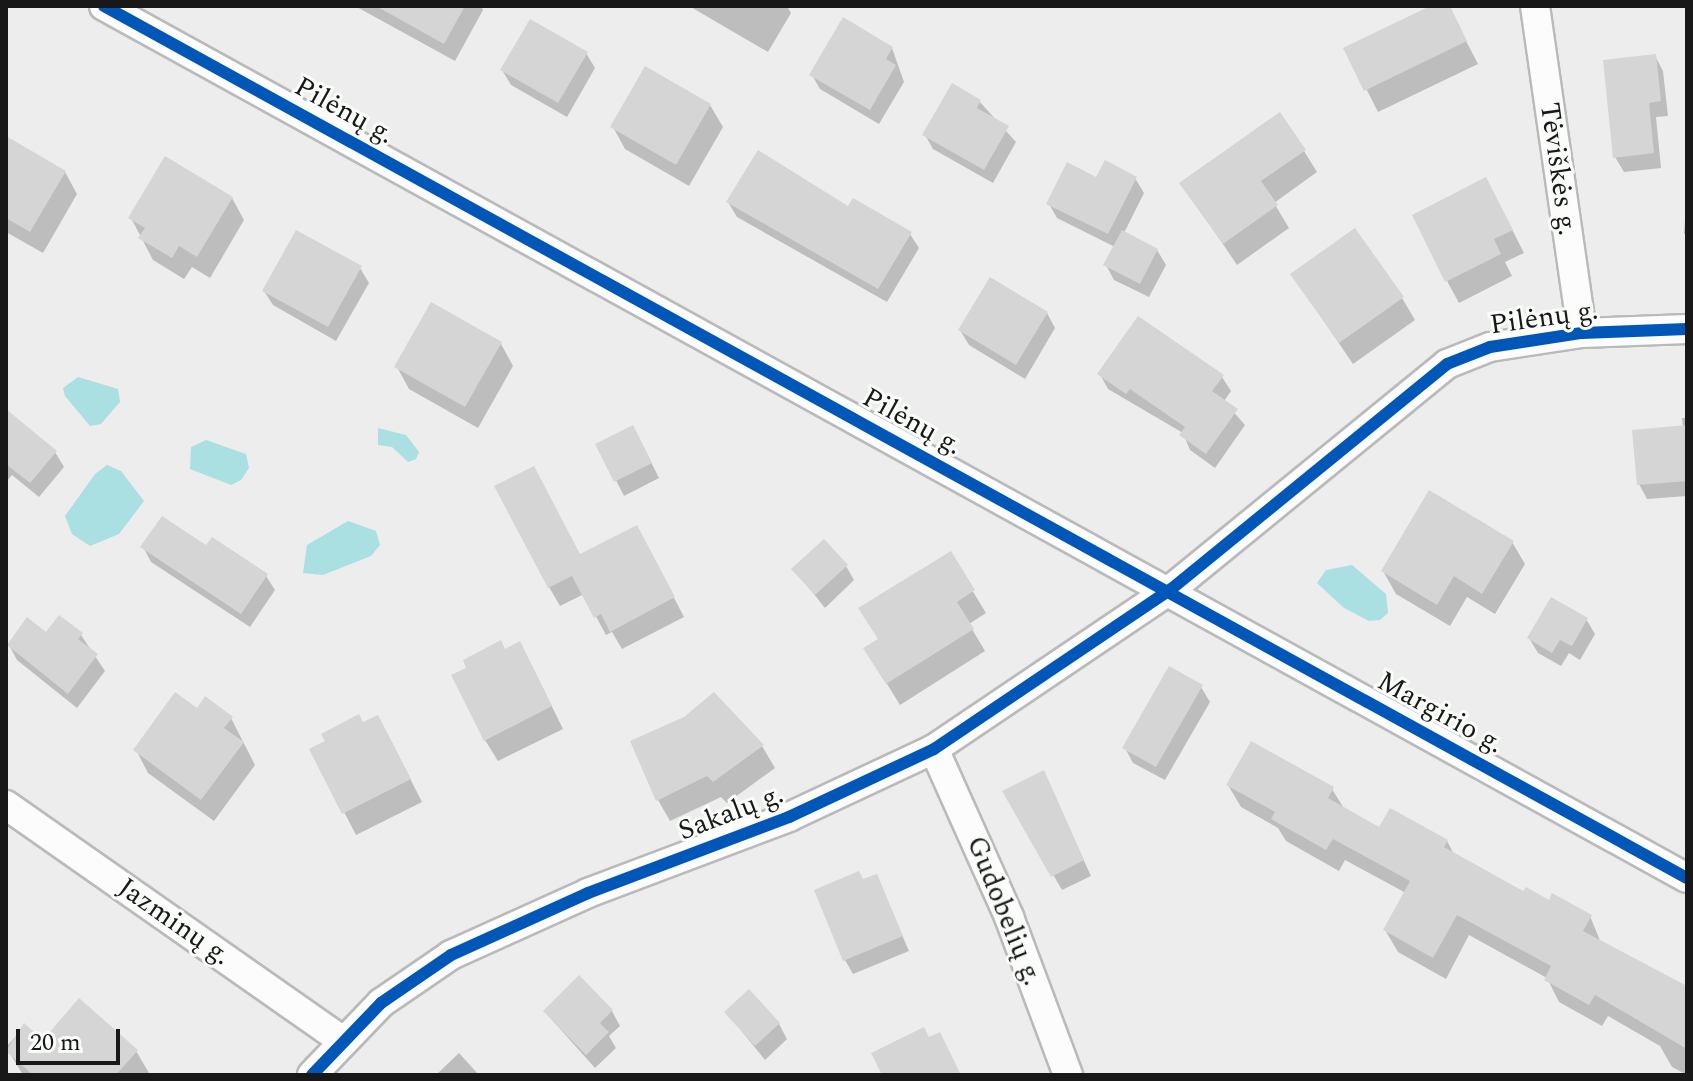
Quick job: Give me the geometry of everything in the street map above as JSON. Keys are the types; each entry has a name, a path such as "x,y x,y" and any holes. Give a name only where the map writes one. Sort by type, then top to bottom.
{"street":[{"name":"Pilėnų g.","path":"104,6 1170,590 1447,364 1490,347 1582,333 1687,329"},
{"name":"Tėviškės g.","path":"1535,6 1582,333"},
{"name":"Sakalų g.","path":"312,1075 342,1040 381,1003 451,955 588,893 789,817 934,749 1170,590"},
{"name":"Margirio g.","path":"1170,590 1687,878"},
{"name":"Gudobelių g.","path":"934,749 1009,917 1068,1075"},
{"name":"Jazminų g.","path":"6,805 342,1040"}],"water":[{"path":"78,377 118,389 120,402 101,424 90,426 65,396 63,388"},
{"path":"378,428 406,435 419,452 416,459 408,462 392,447 378,445"},
{"path":"206,440 246,454 249,468 241,480 231,485 190,469 191,447"},
{"path":"107,465 121,471 144,501 119,534 90,546 72,534 65,516 95,474"},
{"path":"348,521 376,531 380,545 371,556 323,575 303,573 307,545"},
{"path":"1352,565 1386,594 1388,613 1380,620 1369,621 1344,608 1317,583 1326,570"}],"building":[{"path":"376,6 465,6 444,44"},
{"path":"1430,6 1450,6 1467,41 1364,91 1343,48"},
{"path":"843,17 893,47 886,59 896,65 870,110 809,75"},
{"path":"530,19 588,52 558,103 500,70"},
{"path":"1656,54 1661,101 1649,103 1654,153 1613,158 1603,60"},
{"path":"645,66 711,104 676,165 610,127"},
{"path":"952,83 981,100 977,108 1009,126 984,170 922,135"},
{"path":"1280,112 1306,150 1261,181 1278,205 1223,244 1179,183"},
{"path":"6,136 66,171 30,232 6,218"},
{"path":"758,150 848,206 853,198 912,232 878,289 726,202"},
{"path":"165,156 233,197 197,257 179,246 172,258 138,238 145,228 128,218"},
{"path":"1105,160 1137,177 1108,234 1046,204 1067,162 1096,177"},
{"path":"1486,177 1513,230 1494,239 1501,254 1445,282 1412,215"},
{"path":"1355,228 1404,297 1339,343 1290,274"},
{"path":"296,230 362,266 328,327 262,291"},
{"path":"1122,230 1158,249 1140,284 1103,265"},
{"path":"990,277 1048,312 1016,365 958,330"},
{"path":"431,302 502,342 465,407 394,367"},
{"path":"1138,316 1224,375 1212,391 1238,409 1206,454 1179,435 1185,427 1130,389 1126,394 1097,374"},
{"path":"6,409 57,451 30,483 6,464"},
{"path":"633,425 652,463 614,482 595,444"},
{"path":"1687,425 1687,481 1637,485 1632,430"},
{"path":"534,466 580,554 637,525 675,597 610,632 601,614 594,618 572,576 548,588 494,486"},
{"path":"1429,490 1514,541 1482,594 1454,576 1437,605 1381,571"},
{"path":"162,516 206,545 212,537 268,574 241,614 140,547"},
{"path":"824,539 848,565 815,595 791,569"},
{"path":"951,551 975,590 957,602 974,629 886,684 863,648 878,639 858,608"},
{"path":"1551,597 1588,618 1572,646 1560,640 1552,653 1527,638"},
{"path":"59,615 83,633 78,639 98,654 68,694 7,645 27,617 46,632"},
{"path":"501,640 505,649 520,641 552,706 484,741 451,675 466,668 463,660"},
{"path":"1169,666 1203,685 1156,767 1122,748"},
{"path":"175,692 197,708 205,696 233,717 224,728 244,742 201,800 133,750"},
{"path":"714,692 764,745 713,782 707,776 656,801 630,741 684,717"},
{"path":"359,714 363,722 378,715 411,779 342,814 309,749 325,741 321,734"},
{"path":"1251,741 1334,787 1328,798 1379,827 1390,808 1448,840 1444,847 1523,891 1526,887 1549,900 1552,893 1592,915 1583,931 1687,986 1687,1049 1595,995 1589,1005 1544,980 1551,966 1457,915 1433,958 1383,930 1410,881 1333,839 1326,850 1271,819 1275,812 1226,785"},
{"path":"1044,770 1084,860 1051,877 1002,791"},
{"path":"859,871 863,879 877,874 903,936 843,961 814,890"},
{"path":"579,975 613,1010 600,1023 609,1032 586,1055 543,1011"},
{"path":"749,989 780,1023 755,1046 724,1012"},
{"path":"79,998 138,1050 116,1075 33,1075 6,1051 24,1023 43,1040"},
{"path":"924,1027 929,1037 940,1032 961,1075 882,1075 871,1053"}],"cycle path":[{"path":"104,6 1687,878"},
{"path":"312,1075 381,1003 451,955 588,893 789,817 934,749 1170,590 1447,364 1490,347 1582,333 1687,329"}]}
